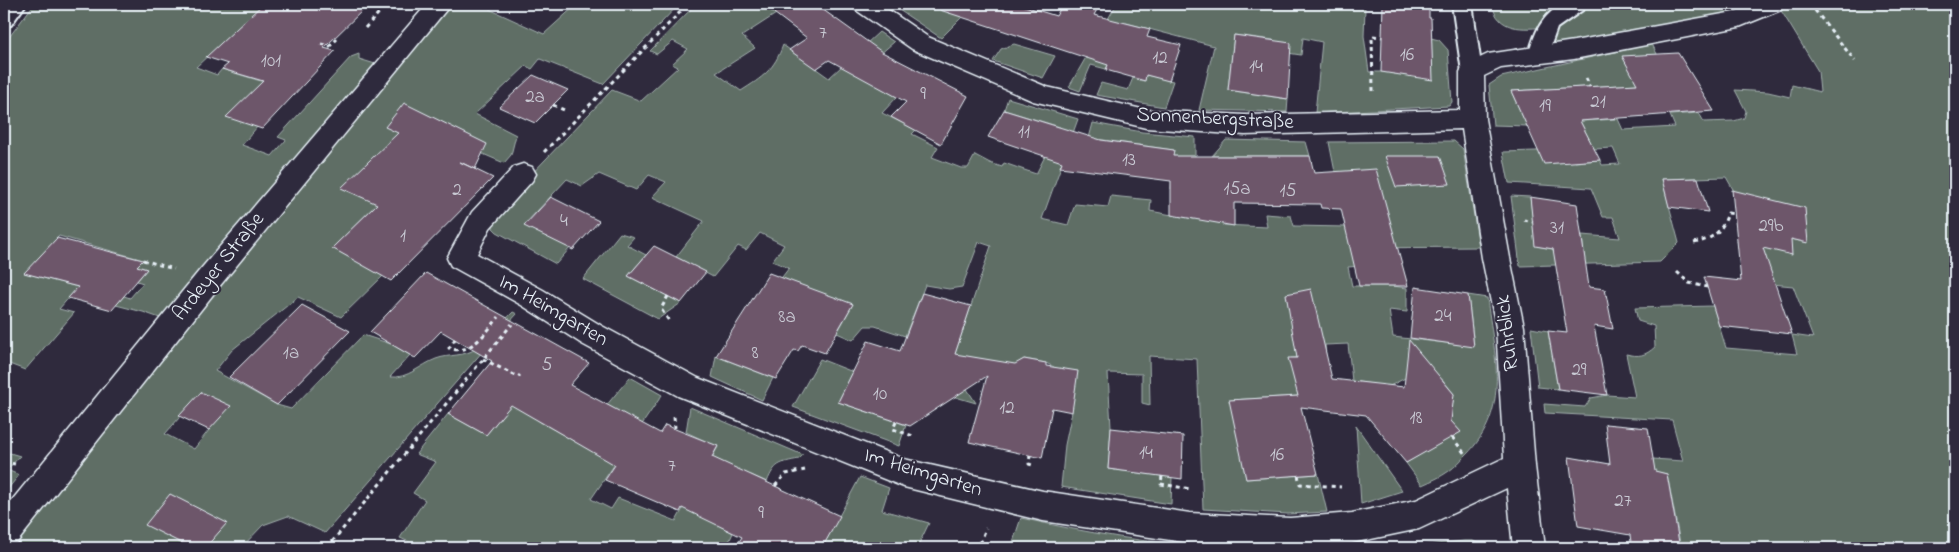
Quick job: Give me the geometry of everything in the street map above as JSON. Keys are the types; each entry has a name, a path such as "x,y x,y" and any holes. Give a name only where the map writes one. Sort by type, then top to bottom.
{"street":[{"name":"Ardeyer Straße","path":"4,534 209,279 440,4"},
{"name":"Sonnenbergstraße","path":"864,4 920,43 1042,95 1146,119 1245,125 1473,119"},
{"path":"1473,119 1472,72 1496,60 1574,50 1739,19 1773,4"},
{"name":"Ruhrblick","path":"1473,119 1496,258 1510,327 1520,466 1529,548"},
{"name":"Im Heimgarten","path":"523,174 481,220 461,258 527,295 592,335 688,387 904,472 1043,506 1190,528 1290,533 1352,528 1419,514 1520,466"}],"lane":[{"path":"4,20 16,4"},
{"path":"1462,4 1472,72"},
{"path":"1539,54 1547,26 1553,19 1577,4"}],"path":[{"path":"365,28 387,4"},
{"path":"523,174 688,4"},
{"path":"1810,4 1855,61"},
{"path":"1373,122 1372,36 1382,37"},
{"path":"321,44 330,46 337,39"},
{"path":"554,105 564,110"},
{"path":"1694,243 1712,240 1724,228 1728,213 1734,214"},
{"path":"1677,272 1689,283 1707,287"},
{"path":"455,339 449,348 452,351 461,351 472,347 527,295"},
{"path":"327,548 484,359 527,295"},
{"path":"668,296 661,309 669,322"},
{"path":"484,359 518,377 520,375"},
{"path":"896,422 893,429 916,437"},
{"path":"1030,455 1030,464 1036,466"},
{"path":"4,462 14,464"},
{"path":"1298,475 1300,484 1341,487"},
{"path":"1162,476 1161,484 1190,489"},
{"path":"952,548 959,546 966,548"}],"green space":[{"path":"34,4 266,4 260,7 196,67 217,75 222,69 264,82 257,127 242,145 272,156 286,140 278,137 351,57 359,54 359,59 385,67 439,4 493,4 489,9 544,34 577,4 679,4 603,84 540,59 532,69 526,66 475,114 516,135 511,155 504,163 469,148 381,200 332,248 384,275 341,317 298,297 232,350 215,371 277,405 291,409 363,335 391,344 410,355 390,377 396,377 408,374 436,359 472,351 486,340 513,312 517,314 325,533 288,516 263,525 241,548 4,548 4,534 174,323 116,305 124,296 130,298 143,283 137,281 147,269 137,266 143,260 59,236 25,273 78,287 59,309 74,313 25,370 4,362 4,44","holes":["201,393 209,430 194,449 165,434"]},
{"path":"696,4 762,4 776,14 742,36 755,48 716,73 741,91 772,67 783,45 829,78 879,32 894,42 857,74 897,97 882,113 916,130 912,134 938,147 932,157 961,168 968,168 975,155 1002,167 1004,163 1036,174 1060,127 1004,110 1008,98 1078,119 1042,219 1068,225 1075,204 1108,207 1111,196 1151,200 1150,211 1194,219 1217,203 1222,225 1267,227 1265,214 1291,216 1294,226 1346,227 1329,142 1454,141 1463,149 1479,247 1357,248 1361,266 1348,267 1352,286 1407,288 1407,312 1389,310 1393,337 1474,346 1468,295 1487,298 1496,361 1495,400 1490,419 1480,437 1466,455 1451,469 1422,485 1406,463 1460,431 1440,409 1453,402 1454,394 1443,380 1411,375 1384,389 1373,384 1352,381 1348,344 1325,345 1326,356 1291,358 1298,396 1231,400 1246,479 1318,474 1327,512 1288,514 1203,509 1197,359 1149,356 1150,405 1142,403 1142,374 1108,373 1111,428 1108,469 1172,477 1171,504 1061,487 1065,445 1072,412 1054,367 1046,363 1024,359 1015,365 975,358 967,389 976,403 942,393 991,246 979,242 962,287 949,289 925,285 905,336 875,326 865,326 853,340 837,333 853,304 776,285 789,268 772,261 784,245 760,233 746,250 738,246 713,277 676,257 704,221 652,197 666,182 649,175 636,190 599,174 582,186 567,179 524,225 570,248 556,264 497,232 493,228 493,221 502,205 612,90 641,101 678,67 672,64 688,49 673,41 657,54 650,51"},
{"path":"890,4 944,4 965,14 941,38"},
{"path":"1113,4 1361,4 1361,8 1365,8 1364,36 1369,72 1381,72 1431,38 1439,40 1448,50 1452,102 1449,106 1315,113 1322,42 1303,38 1301,55 1274,51 1274,40 1234,35 1228,90 1288,99 1287,112 1199,110 1214,46 1126,23 1106,69 1091,65 1080,91 1069,87 1116,5"},
{"path":"1492,4 1955,4 1955,548 1681,548 1667,474 1612,464 1653,459 1683,461 1672,420 1545,413 1544,404 1585,407 1591,398 1607,395 1635,397 1626,354 1642,355 1655,347 1654,326 1638,321 1635,308 1713,306 1726,348 1797,354 1792,335 1813,338 1793,286 1751,282 1737,241 1791,239 1808,243 1734,191 1726,177 1662,179 1679,243 1660,262 1520,266 1511,196 1530,197 1536,246 1584,254 1582,235 1620,238 1613,217 1603,217 1591,188 1509,183 1503,152 1569,150 1575,162 1600,160 1602,165 1620,164 1613,148 1594,149 1580,121 1618,119 1623,130 1675,127 1670,115 1699,113 1704,122 1734,121 1744,118 1746,111 1735,90 1768,92 1790,97 1792,85 1820,92 1818,71 1782,12 1770,6 1539,54 1547,27 1513,27 1500,20"},
{"path":"1014,44 1055,56 1043,78 993,61 1001,49"},
{"path":"1652,44 1657,54 1638,84 1511,91 1527,126 1493,125 1489,85 1501,77"},
{"path":"1146,75 1173,81 1164,107 1096,95 1101,83 1128,90 1133,78 1144,81"},
{"path":"1093,123 1142,132 1195,137 1195,192 1171,189 1173,150 1089,138"},
{"path":"1226,140 1306,142 1310,156 1212,156"},
{"path":"620,233 634,237 627,245 646,255 628,276 681,303 658,319 583,279"},
{"path":"1531,328 1548,331 1558,389 1538,387"},
{"path":"716,356 773,378 762,400 712,377"},
{"path":"820,359 853,372 838,402 906,425 899,446 793,407"},
{"path":"630,377 662,395 591,499 611,509 618,498 676,521 718,447 686,432 690,407 803,455 799,459 775,467 767,482 751,475 720,526 733,533 726,548 423,548 400,538 425,500 413,493 436,462 416,454 448,414 486,435 515,400 540,422 576,442"},
{"path":"1356,426 1402,491 1361,504"},
{"path":"10,453 20,456 7,470 19,475 4,494 4,456"},
{"path":"860,477 889,488 882,510 929,523 917,548 822,548"},
{"path":"1021,518 1120,537 1169,544 1219,548 1172,548 1172,545 1148,545 1148,548 1011,548"},
{"path":"1473,541 1486,548 1399,548"}],"building":[{"path":"263,4 369,4 324,48 335,51 262,129 226,117 263,81 222,69 228,64 206,57"},
{"path":"762,4 815,4 882,52 968,96 941,144 891,117 906,102 829,60 816,69 789,50 807,38"},
{"path":"941,4 1018,4 1056,16 1063,4 1100,4 1094,15 1150,29 1147,37 1181,45 1169,81 1146,75 1145,81 1106,70 1108,65 940,10"},
{"path":"1383,4 1429,6 1433,80 1381,72"},
{"path":"1234,35 1291,43 1288,99 1228,90"},
{"path":"1678,53 1714,111 1580,121 1600,160 1544,164 1511,91 1637,84 1622,56"},
{"path":"533,75 568,90 535,123 499,107"},
{"path":"404,103 487,144 475,169 460,162 493,178 391,281 332,248 377,204 341,188 398,133 385,127"},
{"path":"1004,110 1101,140 1174,150 1173,156 1310,156 1314,173 1376,169 1408,286 1359,286 1341,209 1321,208 1320,204 1234,203 1234,226 1171,215 1171,181 1060,167 1062,162 988,137"},
{"path":"1385,156 1440,156 1450,184 1396,187"},
{"path":"1698,178 1708,212 1669,207 1662,179"},
{"path":"1732,190 1805,208 1808,243 1791,239 1792,255 1763,248 1792,334 1719,326 1704,277 1741,281"},
{"path":"551,197 599,221 573,250 524,226"},
{"path":"1530,197 1577,204 1589,287 1605,289 1613,329 1594,326 1607,395 1558,389 1548,331 1567,333 1553,249 1535,246"},
{"path":"57,238 143,260 137,266 147,269 112,310 68,298 78,287 24,273"},
{"path":"654,246 706,272 681,303 628,276"},
{"path":"426,273 589,363 570,385 660,433 665,425 718,446 712,457 840,516 822,548 735,548 742,537 682,508 680,512 605,480 615,465 511,405 486,435 448,414 492,361 441,331 415,358 370,332"},
{"path":"769,273 853,304 825,353 802,345 798,351 794,350 776,379 716,356"},
{"path":"1415,287 1468,295 1474,347 1410,338"},
{"path":"1311,289 1332,379 1404,387 1409,340 1454,394 1451,421 1461,432 1406,463 1366,415 1301,407 1318,474 1246,479 1229,400 1298,396 1288,358 1297,358 1286,294"},
{"path":"922,293 971,306 955,354 1015,364 1024,359 1046,363 1046,366 1078,371 1072,412 1052,408 1042,458 969,442 987,376 910,426 838,402 868,341 900,351"},
{"path":"302,305 350,331 277,405 229,377"},
{"path":"201,392 231,406 209,430 179,416"},
{"path":"1605,424 1648,428 1655,471 1667,474 1680,548 1632,548 1630,535 1578,526 1569,457 1610,464"},
{"path":"1111,428 1183,436 1182,479 1108,469"},
{"path":"170,494 227,523 205,548 191,548 145,525"}]}
